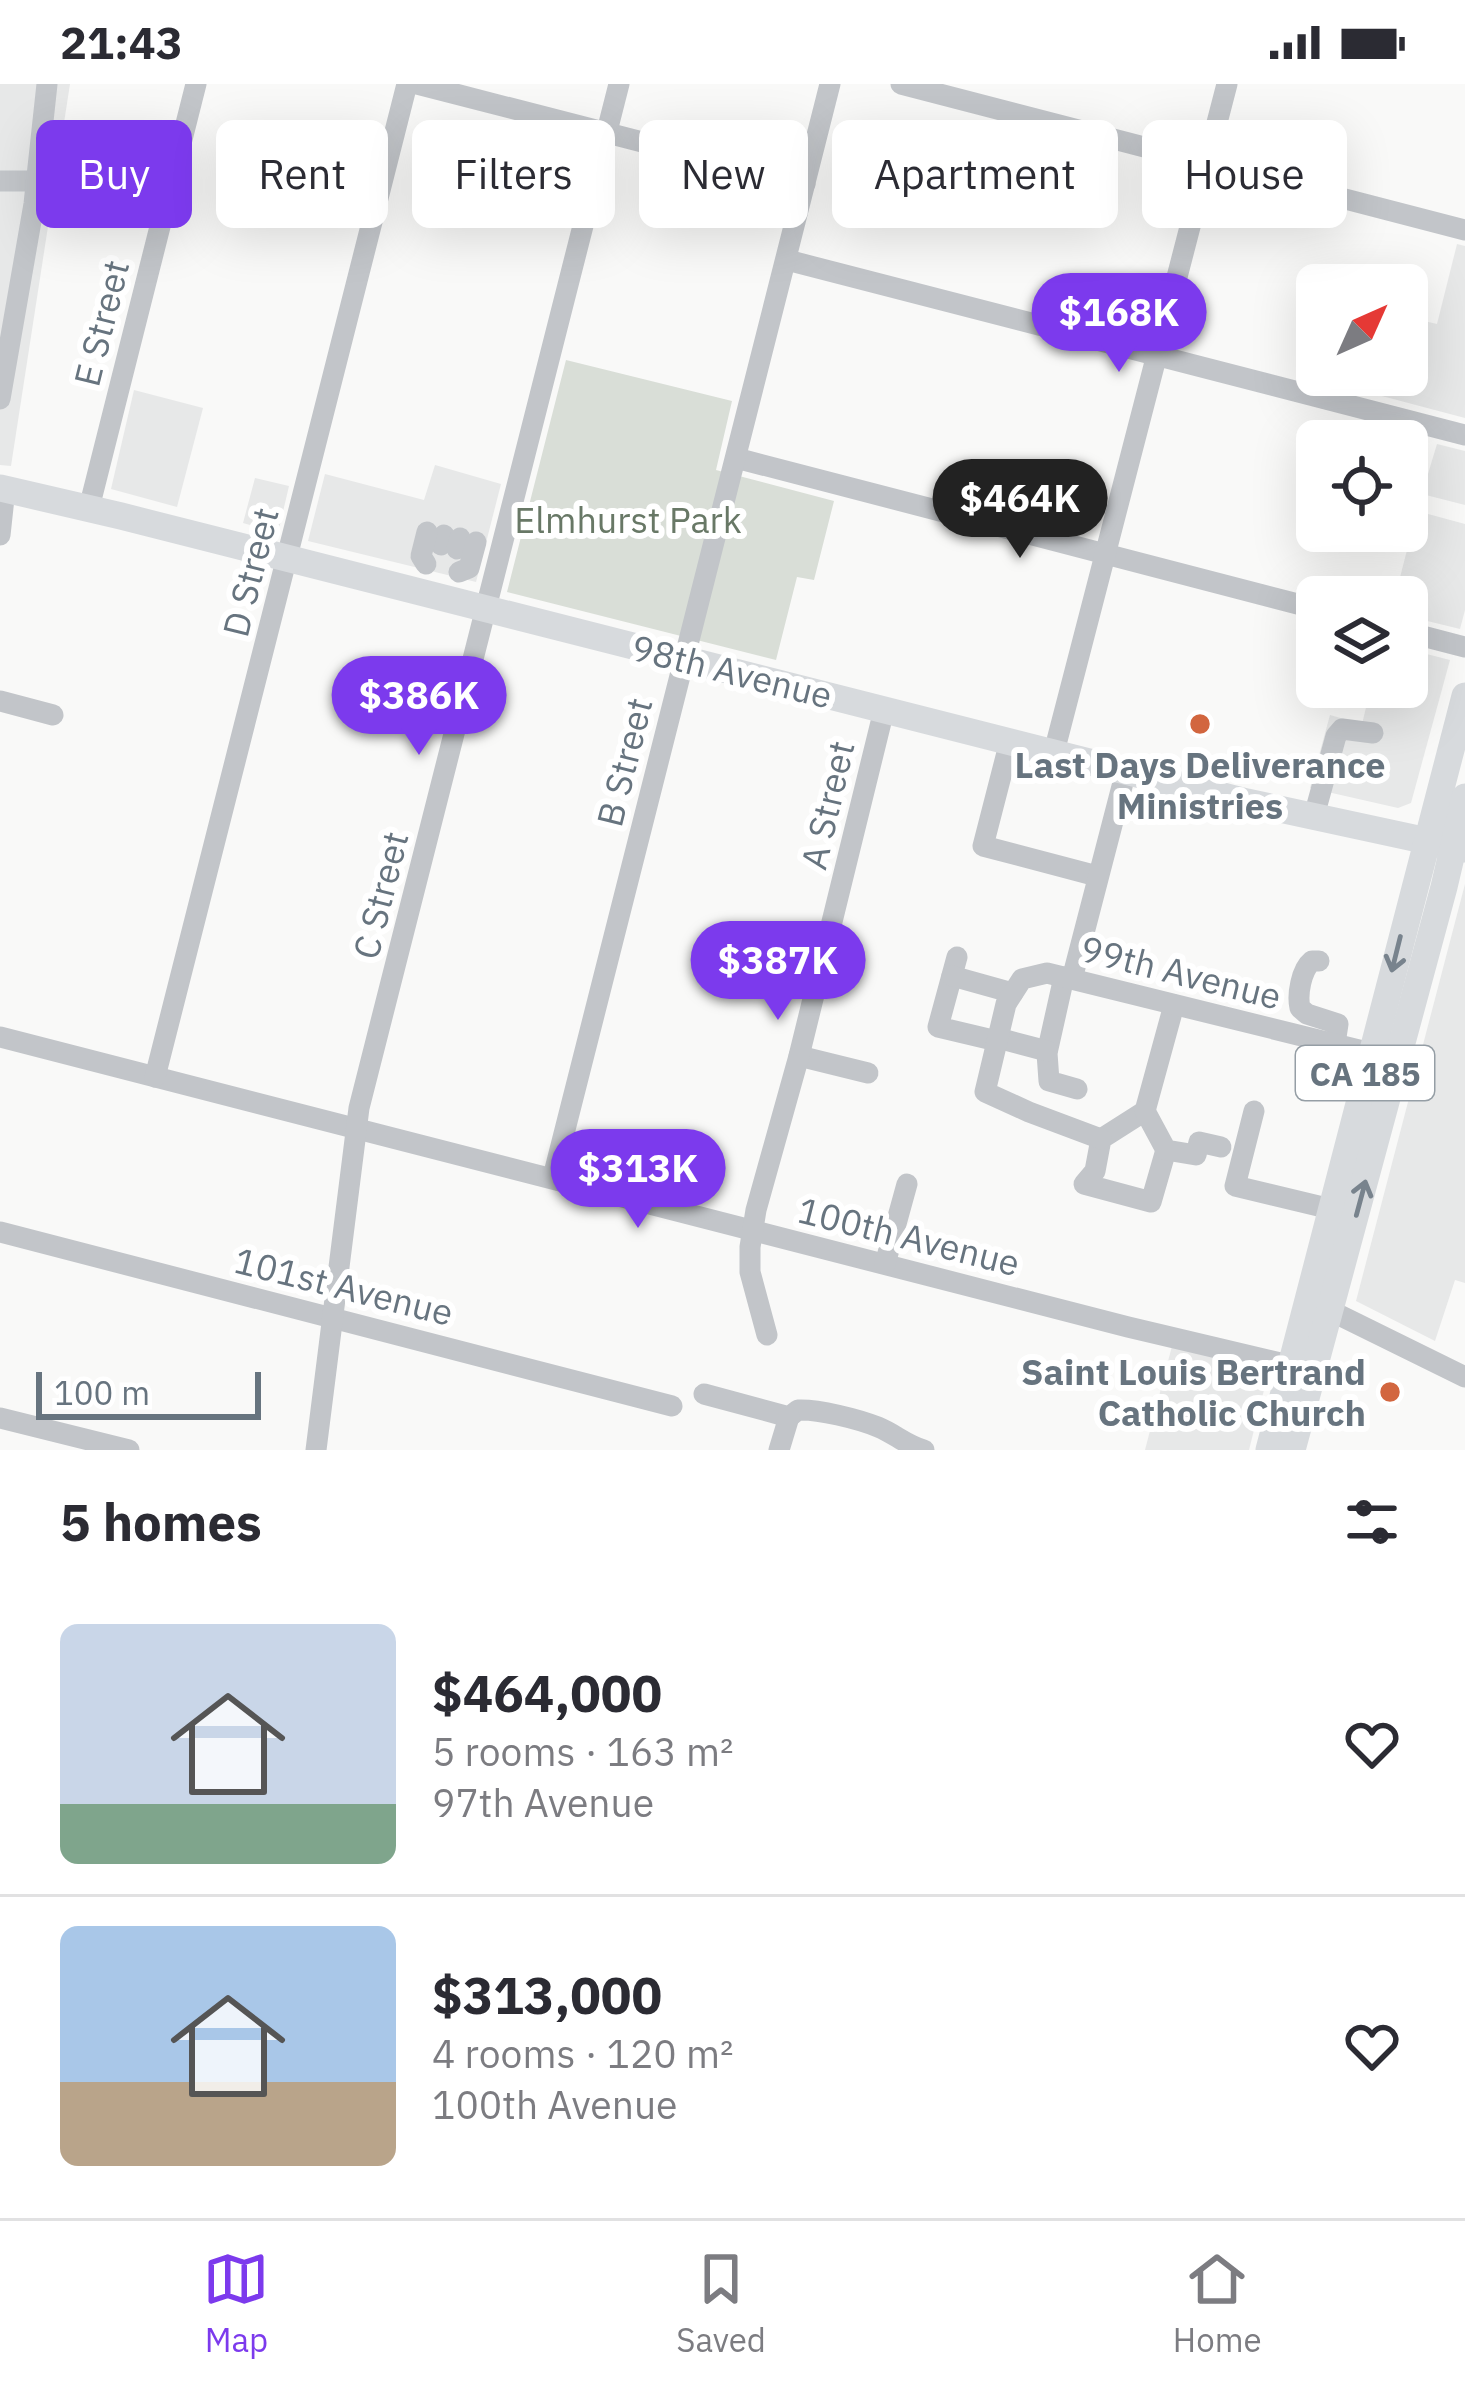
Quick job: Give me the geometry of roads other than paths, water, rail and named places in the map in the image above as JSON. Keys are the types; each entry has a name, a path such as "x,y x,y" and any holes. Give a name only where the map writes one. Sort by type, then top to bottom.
{"main road":[{"name":"98th Avenue","path":"3,489 1126,771 1448,846"},
{"name":"CA 185","path":"1269,1450 1331,1311 1448,846 1465,695"},
{"name":"CA 185","path":"1292,1450 1331,1209 1371,1053 1465,797"}],"street":[{"path":"43,120 47,84"},
{"name":"E Street","path":"89,508 196,84"},
{"name":"D Street","path":"155,1077 407,84"},
{"path":"417,84 557,120"},
{"name":"C Street","path":"610,120 619,84"},
{"name":"B Street","path":"808,172 830,84"},
{"path":"901,84 1142,145"},
{"path":"1218,120 1227,84"},
{"path":"0,181 36,181"},
{"path":"0,399 36,187"},
{"path":"1347,199 1465,230"},
{"name":"C Street","path":"316,1450 356,1128 583,228"},
{"name":"B Street","path":"553,1178 795,228"},
{"path":"1054,752 1190,228"},
{"path":"787,260 1465,435"},
{"path":"736,458 1296,604"},
{"path":"0,535 3,489"},
{"path":"1428,637 1465,647"},
{"path":"0,701 53,715"},
{"name":"A Street","path":"767,1335 750,1272 753,1230 884,710"},
{"path":"1315,816 1336,736 1342,729 1373,734"},
{"path":"1010,741 982,846 1097,876"},
{"path":"1077,1089 1048,1081 1047,1051 1126,771"},
{"path":"1318,961 1306,965 1298,1000 1307,1014 1338,1024 1335,1045"},
{"path":"1047,1051 998,1040 938,1028 955,967 1013,993 1006,1004 998,1040 985,1092 1101,1139"},
{"name":"99th Avenue","path":"1013,993 1022,979 1047,973 1371,1053"},
{"path":"1145,1111 1166,1150 1151,1202 1084,1184 1095,1171 1101,1139 1145,1111 1174,1005"},
{"name":"100th Avenue","path":"0,1037 1302,1368"},
{"path":"799,1056 868,1073"},
{"path":"1254,1112 1235,1186 1331,1209"},
{"path":"1166,1150 1196,1155 1199,1142 1221,1147"},
{"path":"885,1264 907,1184"},
{"name":"101st Avenue","path":"0,1232 672,1406"},
{"path":"1331,1311 1465,1377"},
{"path":"704,1394 790,1417"},
{"path":"779,1450 790,1417 804,1408 881,1428 908,1446 924,1450"},
{"path":"0,1418 129,1450"}],"place":[{"name":"Last Days Deliverance Ministries","path":"1200,724"},
{"name":"Saint Louis Bertrand Catholic Church","path":"1390,1392"}],"park label":[{"name":"Elmhurst Park","path":"628,519"}]}
